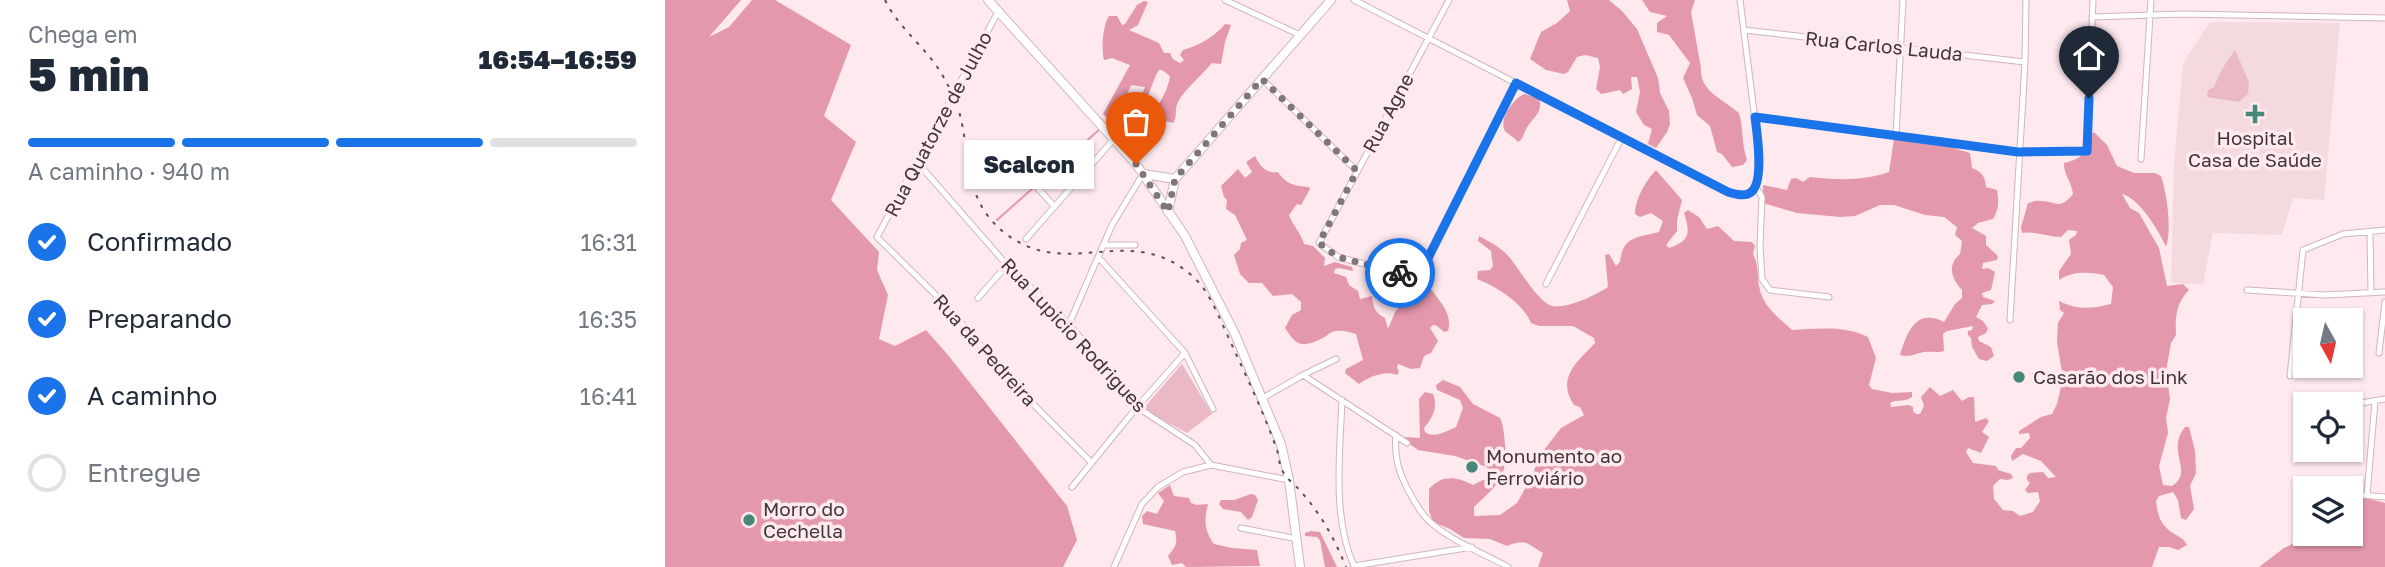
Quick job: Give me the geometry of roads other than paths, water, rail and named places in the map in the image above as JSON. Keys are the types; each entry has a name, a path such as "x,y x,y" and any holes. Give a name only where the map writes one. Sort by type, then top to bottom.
{"street":[{"path":"988,0 1143,174 1185,236 1229,320 1281,444 1289,480 1300,567"},
{"path":"1225,0 1300,35"},
{"path":"1168,212 1175,179 1331,0"},
{"path":"1355,0 1728,192 1743,195 1756,187"},
{"name":"Rua Agne","path":"1449,0 1319,243 1338,257 1418,278 1516,83"},
{"path":"1740,0 1759,154 1756,187 1762,197 1762,279 1770,289 1829,297"},
{"path":"1896,136 1903,0"},
{"path":"2010,320 2026,0"},
{"path":"1755,117 2018,152 2087,151 2093,0"},
{"path":"2141,159 2151,0"},
{"name":"Rua Quatorze de Julho","path":"877,237 998,12"},
{"path":"2092,17 2247,14 2385,19"},
{"name":"Rua Carlos Lauda","path":"1744,30 2025,62"},
{"path":"1262,79 1357,171"},
{"path":"1546,284 1622,137"},
{"path":"1025,239 1113,140"},
{"path":"1000,146 1054,206"},
{"name":"Rua Lupicio Rodrigues","path":"917,162 1007,265 1069,324 1137,407 1195,445 1211,465"},
{"path":"1143,174 1175,179"},
{"path":"1069,324 1122,206 1143,174"},
{"path":"2290,376 2303,250 2343,234 2385,230"},
{"path":"2369,232 2371,292"},
{"name":"Rua da Pedreira","path":"877,237 956,315 970,335 1014,379 1028,399 1091,462"},
{"path":"1103,245 1135,245"},
{"path":"1098,257 1185,353 1213,409"},
{"path":"978,299 1007,265"},
{"path":"2247,290 2299,294 2385,292"},
{"path":"2379,353 2385,302"},
{"path":"1072,487 1185,353"},
{"path":"1263,398 1336,359"},
{"path":"1303,375 1407,443"},
{"path":"2363,403 2385,399"},
{"path":"1342,400 1340,506 1354,566 1472,547"},
{"path":"2367,495 2375,401"},
{"path":"1396,435 1396,462 1417,506 1430,522 1508,567"},
{"path":"1114,567 1142,504 1158,487 1183,472 1211,465 1289,480"},
{"path":"2363,495 2385,497"},
{"path":"1241,528 1298,539"}],"waterway":[{"path":"1581,0 1632,59 1647,91 1655,125"},
{"path":"1667,0 1702,94 1708,106 1729,131 1742,159"},
{"path":"1106,124 1112,118 1140,65 1184,69 1202,52"},
{"path":"1037,185 1101,128"},
{"path":"997,220 1033,188"},
{"path":"1169,508 1197,531 1207,554 1199,567"},
{"path":"2313,567 2348,552 2375,508"}],"railway":[{"path":"885,0 939,69 950,89 961,119 976,195 983,209 1006,234 1044,252 1063,254 1120,251 1159,256 1183,268 1202,286 1218,314 1261,409 1282,470 1322,520 1346,567"}],"place":[{"name":"Hospital Casa de Saúde","path":"2255,114"},
{"name":"Scalcon","path":"1136,164"},
{"name":"Casarão dos Link","path":"2019,377"},
{"name":"Monumento ao Ferroviário","path":"1472,467"},
{"name":"Morro do Cechella","path":"749,520"}]}
